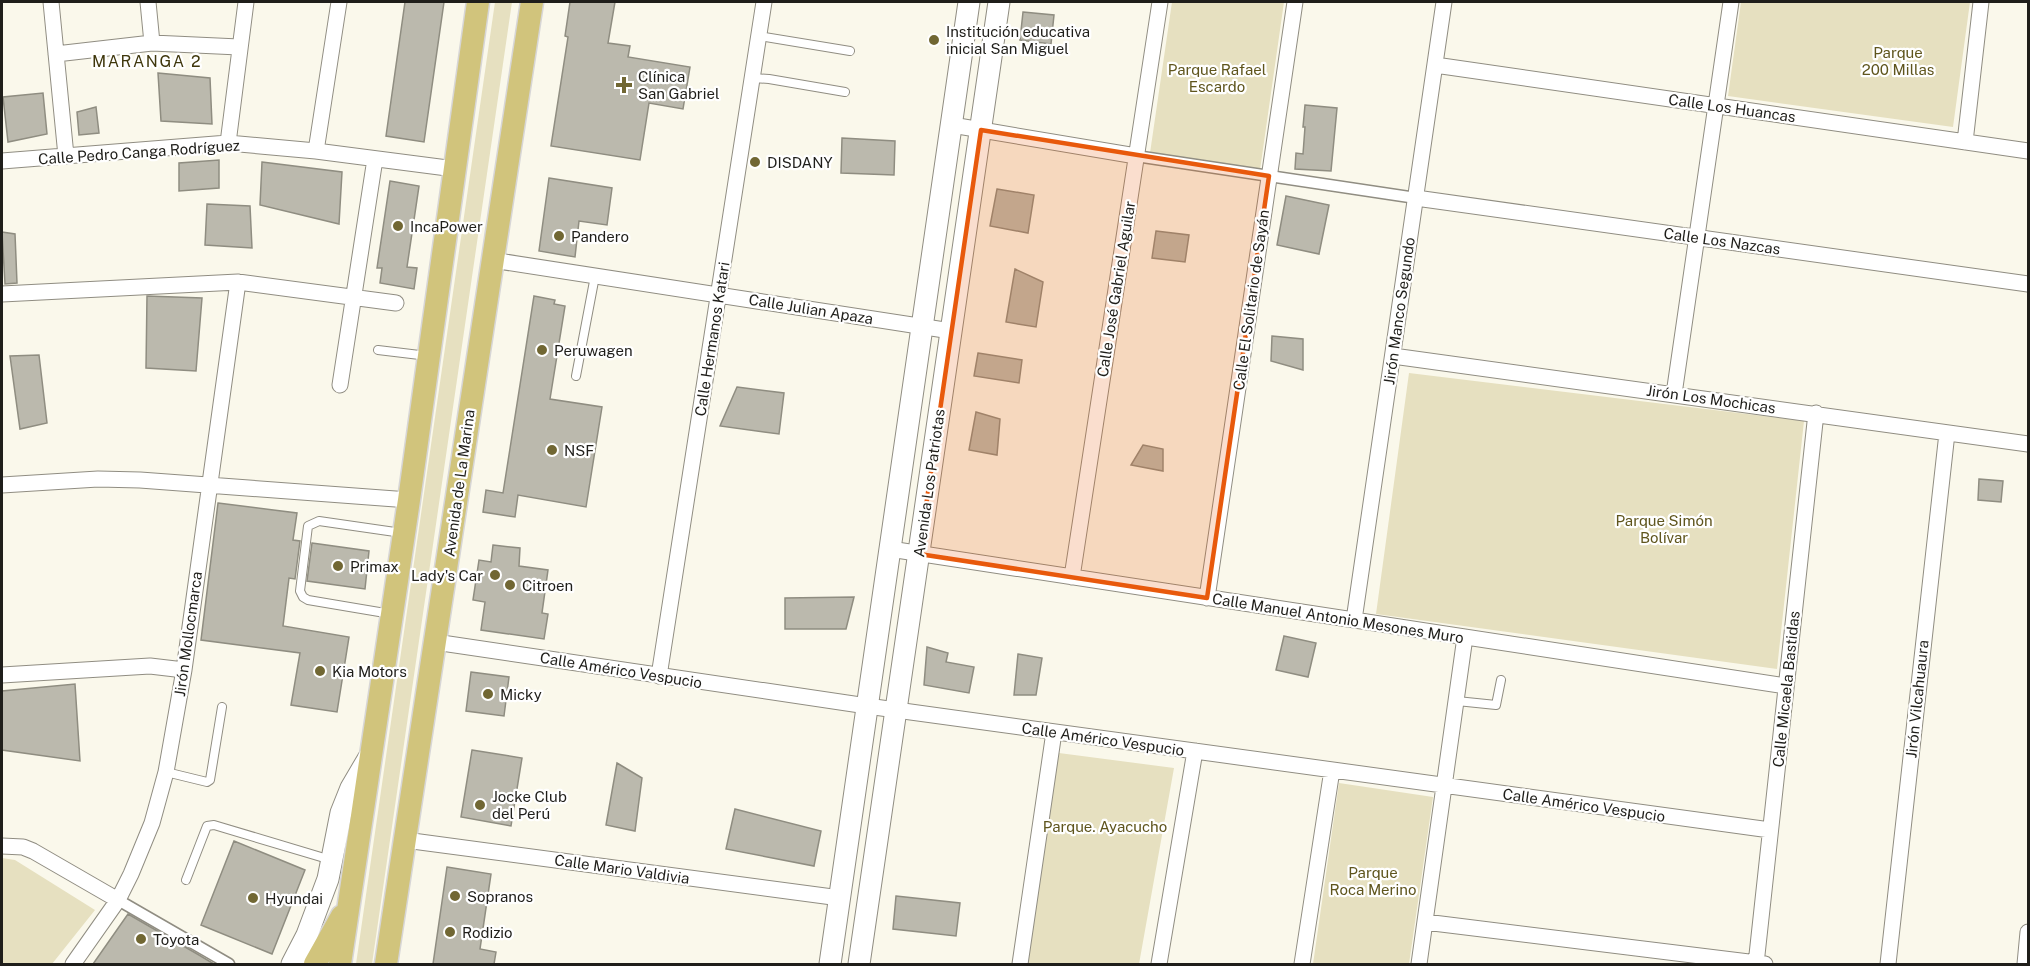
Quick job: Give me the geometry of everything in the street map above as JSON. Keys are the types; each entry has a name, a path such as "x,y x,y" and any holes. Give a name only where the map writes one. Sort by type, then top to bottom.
{"main road":[{"path":"340,964 409,500 478,2"},
{"name":"Avenida de La Marina","path":"386,964 532,2"},
{"name":"Avenida Los Patriotas","path":"830,964 924,327 969,2"},
{"name":"Avenida Los Patriotas","path":"859,964 999,2"},
{"path":"292,964 308,935 328,879 341,813 351,788 371,753"},
{"path":"315,964 349,901"}],"street":[{"path":"51,2 66,156"},
{"path":"148,2 152,43"},
{"path":"228,143 246,2"},
{"path":"316,151 339,2"},
{"name":"Calle Hermanos Katari","path":"659,676 764,2"},
{"name":"Calle José Gabriel Aguilar","path":"1072,577 1160,2"},
{"name":"Calle El Solitario de Sayán","path":"1206,598 1295,2"},
{"name":"Jirón Manco Segundo","path":"1354,620 1444,2"},
{"path":"1674,394 1731,2"},
{"path":"1965,142 1982,2"},
{"path":"56,54 152,43 239,47"},
{"name":"Calle Los Huancas","path":"1435,65 2028,151"},
{"path":"952,125 1136,156 1416,198"},
{"name":"Calle Pedro Canga Rodríguez","path":"2,161 228,143 316,151 455,169"},
{"path":"340,385 375,159"},
{"name":"Calle Los Nazcas","path":"1416,198 2028,284"},
{"name":"Calle Julian Apaza","path":"492,260 951,331"},
{"path":"2,294 238,282 396,303"},
{"name":"Jirón Mollocmarca","path":"73,964 118,900 144,848 166,772 184,670 238,282"},
{"name":"Jirón Los Mochicas","path":"1393,356 2028,444"},
{"name":"Calle Micaela Bastidas","path":"1759,964 1770,830 1816,413"},
{"name":"Jirón Vilcahuaura","path":"1888,964 1947,433"},
{"path":"2,485 98,479 210,484 409,500"},
{"name":"Calle Manuel Antonio Mesones Muro","path":"890,549 1786,686"},
{"path":"1419,964 1465,637"},
{"name":"Calle Américo Vespucio","path":"435,642 867,706 1770,830"},
{"path":"2,675 150,666 184,670"},
{"path":"1020,964 1054,732"},
{"path":"1160,964 1195,751"},
{"path":"1302,964 1332,770"},
{"name":"Calle Mario Valdivia","path":"405,840 840,898"},
{"path":"2,846 23,847 33,851 229,964"},
{"path":"1425,922 1759,964"},
{"path":"2025,964 2028,932"}],"lane":[{"path":"759,36 850,51"},
{"path":"752,78 845,92"},
{"path":"576,376 595,276"},
{"path":"378,350 429,356"},
{"path":"392,614 308,600 303,597 300,591 308,526 319,521 404,533"},
{"path":"1456,701 1496,705 1501,681"},
{"path":"166,772 209,781 222,707"},
{"path":"186,880 207,826 214,825 332,860"}],"highlighted area":[{"path":"981,130 1269,176 1207,598 919,554"}],"green space":[{"path":"495,2 512,2 372,964 356,964"},
{"name":"Parque Rafael Escardo","path":"1172,2 1284,2 1260,170 1150,153"},
{"name":"Parque 200 Millas","path":"1741,2 1970,2 1953,127 1728,96"},
{"name":"Parque Simón Bolívar","path":"1409,373 1804,421 1777,669 1376,614"},
{"name":"Parque. Ayacucho","path":"1059,753 1174,768 1139,964 1025,964"},
{"name":"Parque Roca Merino","path":"1339,783 1433,797 1409,964 1313,964"},
{"path":"2,858 15,860 95,910 52,964 2,964"}],"building":[{"path":"405,2 444,2 424,142 386,136"},
{"name":"Clínica San Gabriel","path":"570,2 615,2 608,43 630,46 628,57 690,67 683,109 649,103 640,160 551,146 568,37 565,36"},
{"path":"1023,12 1054,15 1051,44 1020,40"},
{"path":"158,73 210,78 212,124 161,121"},
{"path":"43,93 47,134 8,142 3,97"},
{"path":"1305,105 1337,108 1331,171 1295,169 1296,153 1303,154"},
{"path":"96,107 99,133 79,135 77,112"},
{"path":"842,138 895,141 894,175 841,173"},
{"path":"219,160 219,188 179,191 179,163"},
{"path":"262,162 342,172 339,224 260,205"},
{"path":"549,178 612,188 607,225 579,221 575,257 539,251"},
{"name":"IncaPower","path":"390,181 419,186 407,267 417,268 414,289 380,283 382,268 377,268"},
{"path":"997,189 1034,195 1028,233 990,226"},
{"path":"1286,196 1329,205 1319,254 1277,245"},
{"path":"207,204 250,206 252,248 205,245"},
{"path":"1156,231 1189,235 1185,262 1152,258"},
{"path":"2,232 15,234 17,283 5,284"},
{"path":"1015,269 1043,282 1036,327 1006,322"},
{"path":"147,296 202,298 196,371 146,368"},
{"name":"NSF","path":"534,296 555,300 554,304 565,306 550,399 602,407 586,507 518,495 515,517 483,512 486,490 503,493"},
{"path":"1272,336 1303,339 1303,370 1271,361"},
{"path":"978,353 1022,360 1019,383 974,376"},
{"path":"39,355 47,423 20,429 10,356"},
{"path":"737,387 784,393 779,434 720,426"},
{"path":"976,412 1000,419 997,455 969,450"},
{"path":"1143,445 1163,449 1163,471 1131,465"},
{"path":"1979,479 2003,481 2001,502 1978,500"},
{"path":"218,503 297,513 293,540 300,541 295,579 289,578 283,626 349,637 337,712 291,705 300,653 201,640"},
{"name":"Primax","path":"312,543 369,551 365,589 307,581"},
{"name":"Citroen","path":"493,545 520,548 519,566 548,570 542,613 548,614 544,639 481,630 485,602 473,600 479,560 491,562"},
{"path":"854,597 846,629 785,629 785,598"},
{"path":"1284,636 1316,643 1308,677 1276,670"},
{"path":"927,647 948,653 946,662 974,667 969,693 924,685"},
{"path":"1018,654 1042,658 1036,695 1014,695"},
{"name":"Micky","path":"471,672 509,677 504,716 466,711"},
{"path":"75,684 80,761 2,750 2,691"},
{"path":"472,750 522,758 511,826 461,817"},
{"path":"617,763 642,778 635,831 606,825"},
{"path":"735,809 821,831 814,866 726,849"},
{"name":"Hyundai","path":"234,841 305,870 272,954 201,925"},
{"path":"447,867 491,874 480,949 496,952 494,964 433,964"},
{"path":"896,896 960,903 956,936 893,929"},
{"name":"Toyota","path":"128,914 199,955 214,964 93,964"}],"place":[{"name":"Institución educativa inicial San Miguel","path":"934,40"},
{"name":"Clínica San Gabriel","path":"624,85"},
{"name":"DISDANY","path":"755,162"},
{"name":"IncaPower","path":"398,226"},
{"name":"Pandero","path":"559,236"},
{"name":"Peruwagen","path":"542,350"},
{"name":"NSF","path":"552,450"},
{"name":"Primax","path":"338,566"},
{"name":"Lady's Car","path":"495,575"},
{"name":"Citroen","path":"510,585"},
{"name":"Kia Motors","path":"320,671"},
{"name":"Micky","path":"488,694"},
{"name":"Jocke Club del Perú","path":"480,805"},
{"name":"Sopranos","path":"455,896"},
{"name":"Hyundai","path":"253,898"},
{"name":"Rodizio","path":"450,932"},
{"name":"Toyota","path":"141,939"}],"district":[{"name":"MARANGA 2","path":"147,61"}]}
